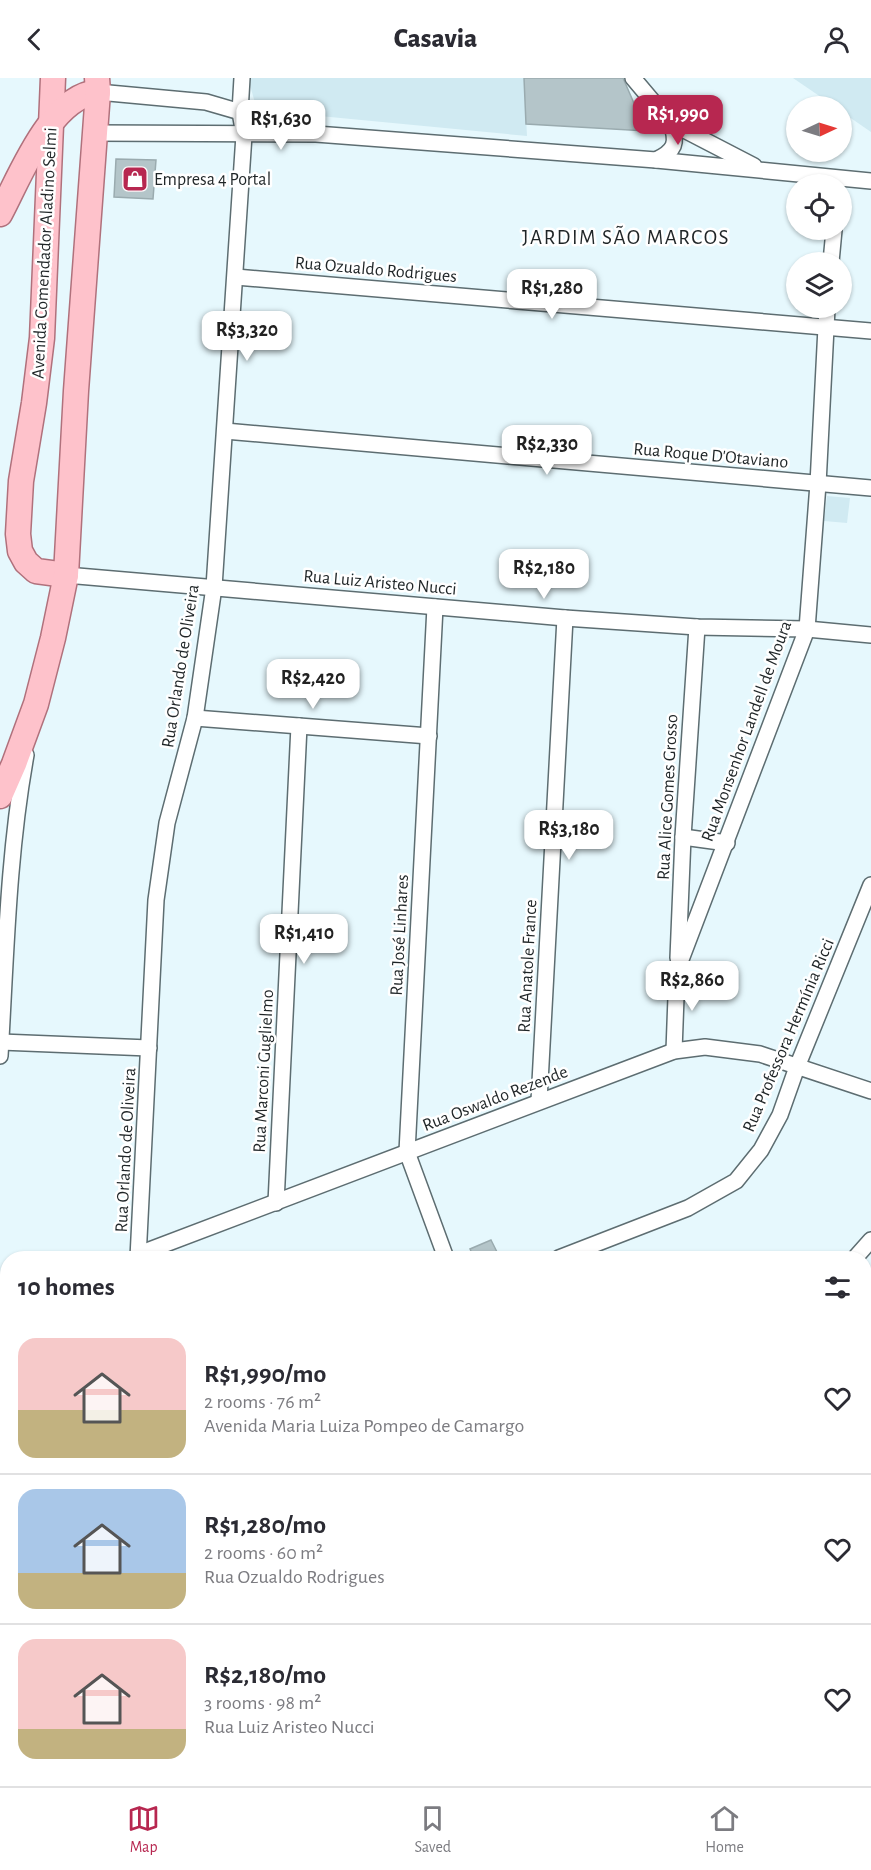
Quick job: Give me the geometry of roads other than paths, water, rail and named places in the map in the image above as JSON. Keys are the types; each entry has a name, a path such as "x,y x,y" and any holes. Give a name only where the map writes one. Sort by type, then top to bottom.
{"main road":[{"name":"Avenida Comendador Aladino Selmi","path":"53,78 42,338 21,481 18,534 20,551 26,562 36,571 66,575"},
{"path":"0,214 35,147 51,123 77,98 90,92 97,85"},
{"path":"0,796 36,704 66,575 97,85"}],"street":[{"name":"Rua Orlando de Oliveira","path":"139,1251 156,900 167,823 195,718 214,587 244,135 240,112 242,78"},
{"path":"633,78 670,123 675,134 674,145 668,154 656,160"},
{"path":"97,85 206,102 316,134"},
{"path":"670,123 761,170"},
{"path":"94,133 316,134 656,160 789,174"},
{"path":"852,181 871,181"},
{"name":"Rua Ozualdo Rodrigues","path":"236,277 871,331"},
{"name":"Rua Monsenhor Landell de Moura","path":"674,1051 677,970 807,629 818,484 826,318"},
{"name":"Rua Roque D'Otaviano","path":"225,431 871,488"},
{"name":"Rua Luiz Aristeo Nucci","path":"66,575 565,618 697,627 807,629 871,635"},
{"name":"Rua José Linhares","path":"435,607 407,1152 443,1251"},
{"name":"Rua Anatole France","path":"539,1101 565,618"},
{"name":"Rua Alice Gomes Grosso","path":"677,970 697,627"},
{"path":"0,1056 7,922 17,811 36,704"},
{"path":"195,718 429,736"},
{"name":"Rua Marconi Guglielmo","path":"276,1203 299,726"},
{"path":"683,837 727,843"},
{"name":"Rua Professora Hermínia Ricci","path":"577,1251 688,1208 736,1181 761,1150 780,1115 797,1067 871,885"},
{"path":"1,1042 149,1048"},
{"name":"Rua Oswaldo Rezende","path":"152,1251 674,1051 705,1047 760,1054 871,1091"}],"place":[{"name":"Empresa 4 Portal","path":"135,179"}],"district":[{"name":"JARDIM SÃO MARCOS","path":"626,237"}]}
